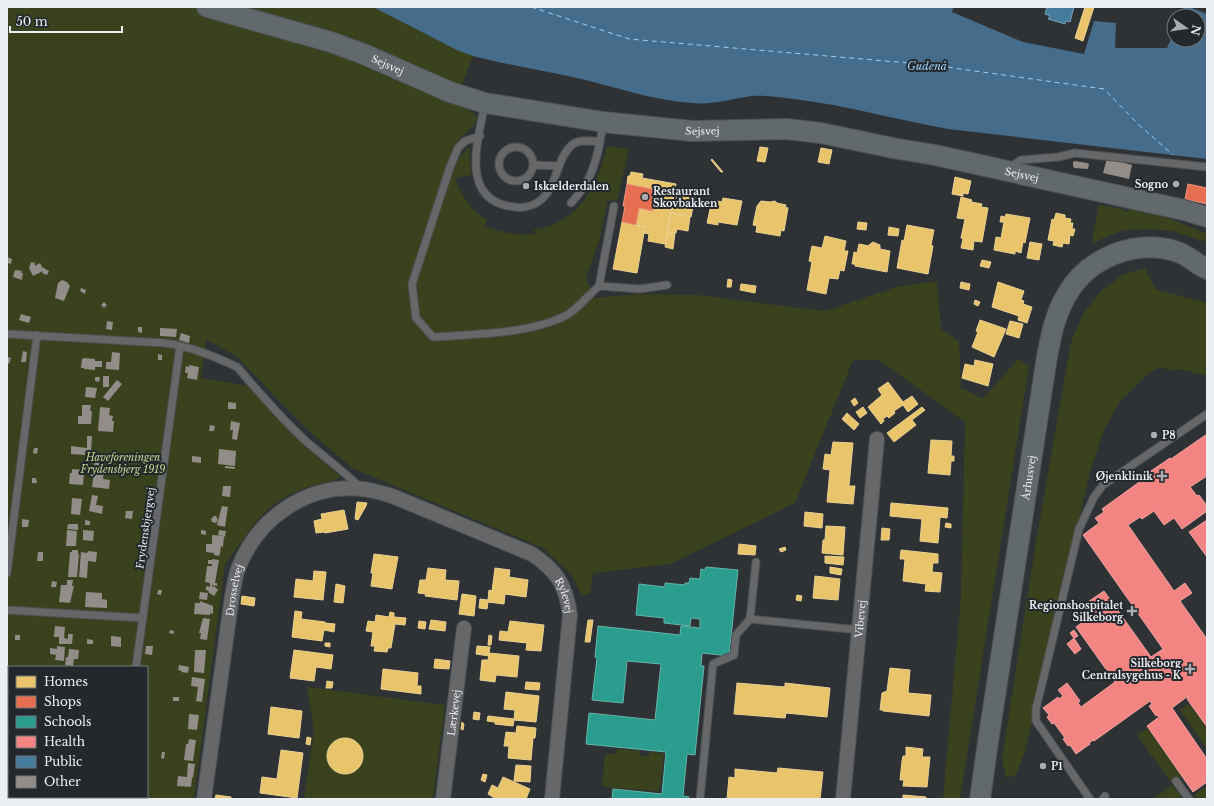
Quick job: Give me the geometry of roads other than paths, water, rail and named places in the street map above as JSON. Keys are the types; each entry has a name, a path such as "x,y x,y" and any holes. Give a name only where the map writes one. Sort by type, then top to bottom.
{"street":[{"name":"Sejsvej","path":"207,7 331,42 380,61 450,92 485,103 603,122 692,131 787,129 821,133 1005,170 1184,210 1207,217"},
{"name":"Århusvej","path":"980,799 1044,379 1050,342 1057,317 1072,286 1087,270 1106,257 1129,249 1164,248 1187,255 1207,268"},
{"name":"Århusvej","path":"1187,255 1207,255"},
{"name":"Vibevej","path":"843,799 877,439"},
{"name":"Drosselvej","path":"204,799 232,596 238,570 249,546 265,524 286,508 309,496 335,489 361,488 392,496"},
{"name":"Rylevej","path":"392,496 532,554 547,564 563,587 567,596 570,615 552,799"},
{"name":"Lærkevej","path":"444,799 464,628"}],"lane":[{"path":"485,103 475,160 478,182 484,192 493,200 505,206 528,208 537,203 552,186 563,155 574,143 587,140 600,142"},
{"path":"571,203 587,184 596,160 603,122"},
{"path":"480,136 465,141 458,148 412,284 416,318 433,337 521,329 551,321 568,314 599,286 614,206"},
{"path":"515,147 523,148 530,154 534,166 528,177 516,182 508,180 501,174 499,165 503,153 510,148 515,147"},
{"path":"1005,170 1021,160 1058,158 1075,153 1207,167"},
{"path":"534,166 559,166"},
{"path":"599,286 640,289 667,285"},
{"path":"7,334 165,343 180,346 237,367 276,412 308,443 361,488"},
{"path":"7,573 37,335"},
{"name":"Frydensbjergvej","path":"136,666 180,346"},
{"path":"1090,799 1036,721 1036,709 1079,529 1094,497 1103,485 1207,414"},
{"path":"700,799 713,664 734,655 736,635 750,619 756,562"},
{"path":"7,610 143,618"},
{"path":"750,619 859,630"},
{"path":"1176,781 1189,799"}],"water":[{"name":"Gudenå","path":"373,7 951,7 953,8 952,12 1023,42 1084,54 1094,21 1116,23 1115,48 1206,48 1206,8 1184,8 1207,7 1207,159 948,129 833,105 778,97 752,96 700,103 662,99 577,78 473,56 457,50"}],"place":[{"name":"Sogno","path":"1176,184"},
{"name":"Iskælderdalen","path":"526,186"},
{"name":"Restaurant Skovbakken","path":"645,197"},
{"name":"P8","path":"1154,435"},
{"name":"Øjenklinik","path":"1162,476"},
{"name":"Regionshospitalet Silkeborg","path":"1132,611"},
{"name":"Silkeborg Centralsygehus - K","path":"1190,669"},
{"name":"P1","path":"1043,766"}],"park label":[{"name":"Haveforeningen Frydensbjerg 1919","path":"123,462"}]}
